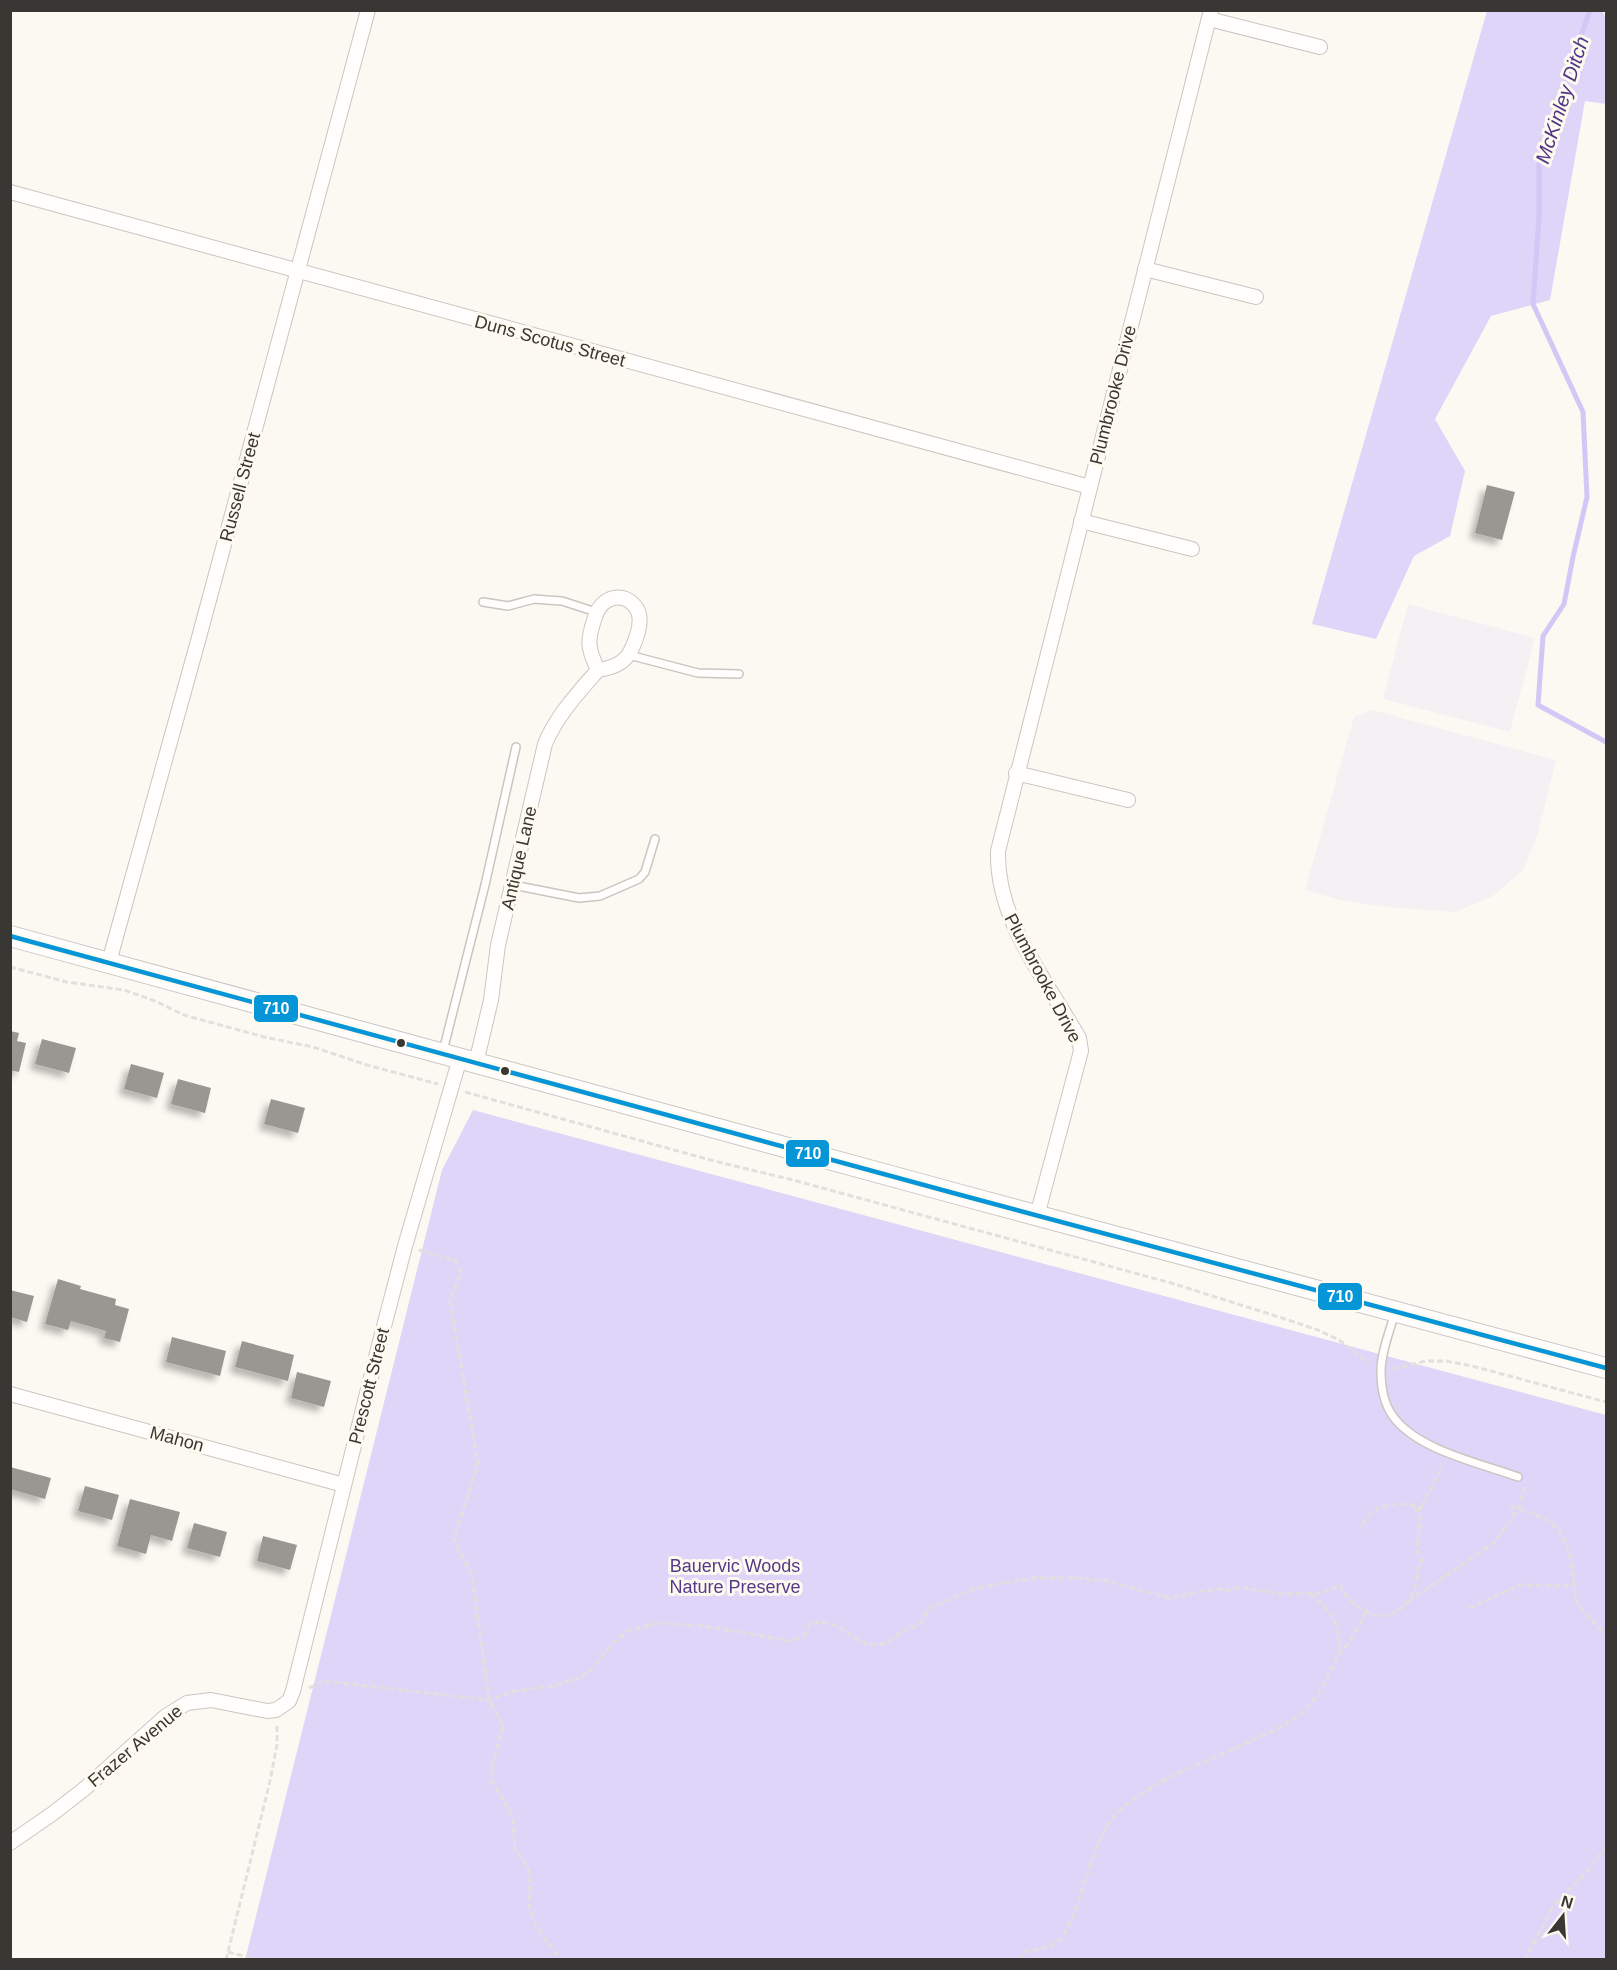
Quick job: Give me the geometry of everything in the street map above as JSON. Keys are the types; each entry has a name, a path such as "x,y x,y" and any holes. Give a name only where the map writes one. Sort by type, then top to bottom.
{"main road":[{"path":"10,936 1037,1216 1606,1368"}],"street":[{"name":"Russell Street","path":"109,962 368,10"},
{"name":"Plumbrooke Drive","path":"1037,1216 1081,1051 1072,1026 1010,917 1000,885 998,851 1016,773 1210,15 1320,47"},
{"name":"Duns Scotus Street","path":"10,192 1090,487"},
{"path":"1145,269 1256,297"},
{"path":"1081,521 1192,549"},
{"path":"598,670 588,644 596,612 604,601 613,598 626,599 637,609 640,621 629,655"},
{"name":"Antique Lane","path":"459,1058 491,1000 498,945 545,744 552,727 573,698 598,670 612,668 629,655"},
{"path":"1016,773 1128,800"},
{"name":"Prescott Street","path":"276,1710 289,1701 293,1691 405,1246 459,1058"},
{"name":"Mahon","path":"10,1394 344,1485"},
{"name":"Frazer Avenue","path":"10,1843 76,1796 166,1716 187,1702 211,1700 276,1710"}],"lane":[{"path":"483,602 508,606 534,599 562,601 596,612"},
{"path":"629,655 698,673 740,674"},
{"path":"459,1058 486,885 516,747"},
{"path":"513,885 579,898 600,896 639,879 645,872 655,839"},
{"path":"1395,1312 1381,1367 1381,1388 1391,1414 1407,1430 1431,1446 1518,1477"}],"path":[{"path":"10,967 67,982 124,990 184,1015 264,1037 313,1047 367,1065 433,1082"},
{"path":"470,1093 714,1161 793,1180 1171,1283 1318,1330 1339,1341 1366,1362 1381,1367 1396,1369 1426,1361 1446,1361 1606,1402"},
{"path":"405,1246 456,1260 461,1272 450,1301 478,1463 454,1539 472,1575 489,1700 503,1725 492,1767 492,1781 510,1811 513,1820 515,1850 528,1867 529,1907 534,1921 546,1941 561,1959"},
{"path":"1406,1604 1412,1595 1418,1568 1422,1561 1417,1552 1421,1508 1449,1452"},
{"path":"293,1691 303,1692 324,1681 489,1700 514,1691 554,1686 579,1678 592,1669 612,1642 628,1631 659,1623 702,1626 792,1641 805,1635 809,1625 819,1621 831,1622 852,1638 865,1643 879,1644 892,1640 904,1629 918,1625 930,1608 956,1596 976,1588 1034,1578 1107,1581 1169,1598 1219,1589 1228,1591 1240,1587 1282,1594 1310,1594 1322,1593 1341,1585 1349,1601 1375,1616 1388,1615 1398,1611 1495,1542 1518,1509 1527,1480 1518,1477"},
{"path":"1361,1529 1373,1511 1384,1506 1412,1504 1421,1508"},
{"path":"1510,1506 1541,1516 1555,1525 1563,1536 1569,1556 1577,1602 1606,1634"},
{"path":"1414,1511 1421,1508"},
{"path":"1469,1608 1520,1585 1574,1586"},
{"path":"1310,1594 1332,1614 1340,1634 1340,1653"},
{"path":"1020,1959 1023,1952 1054,1944 1062,1936 1072,1918 1098,1841 1118,1812 1161,1782 1210,1761 1293,1720 1311,1703 1323,1687 1366,1610"},
{"path":"226,1959 277,1745 276,1710"},
{"path":"1525,1959 1553,1906 1582,1877 1606,1847"},
{"path":"228,1952 258,1959"}],"shaded area":[{"path":"1408,604 1535,638 1510,732 1383,699"},
{"path":"1372,710 1556,760 1538,833 1523,870 1493,896 1455,912 1385,907 1340,900 1305,890 1354,717"}],"green space":[{"path":"1487,11 1602,11 1606,18 1606,104 1585,101 1550,300 1491,316 1435,419 1465,471 1450,536 1414,556 1376,639 1312,624"},
{"name":"Bauervic Woods Nature Preserve","path":"473,1110 1606,1415 1606,1959 245,1960 442,1170"}],"building":[{"path":"1487,485 1515,492 1502,540 1475,533"},
{"path":"10,1031 19,1033 17,1041 26,1043 19,1072 10,1070 12,1058"},
{"path":"42,1039 76,1048 69,1073 35,1064"},
{"path":"131,1064 164,1073 157,1098 124,1089"},
{"path":"178,1079 211,1088 205,1113 171,1104"},
{"path":"271,1099 305,1108 298,1133 264,1124"},
{"path":"58,1279 81,1286 80,1289 116,1299 115,1305 129,1309 120,1342 104,1338 106,1331 71,1321 68,1330 45,1324"},
{"path":"10,1290 34,1296 27,1322 10,1317"},
{"path":"172,1337 226,1351 220,1376 166,1362"},
{"path":"242,1341 294,1355 288,1381 235,1367"},
{"path":"297,1372 331,1381 324,1407 291,1398"},
{"path":"10,1467 51,1478 45,1499 10,1489"},
{"path":"85,1486 119,1495 112,1520 78,1511"},
{"path":"130,1499 180,1512 172,1541 151,1535 146,1554 117,1546"},
{"path":"194,1523 227,1532 220,1557 187,1548"},
{"path":"263,1536 297,1545 290,1570 257,1561"}],"waterway":[{"name":"McKinley Ditch","path":"1590,10 1539,165 1539,218 1533,304 1583,412 1587,497 1564,604 1543,636 1538,705 1606,742"}],"transit line":[{"name":"710","path":"10,936 1606,1368"}]}
